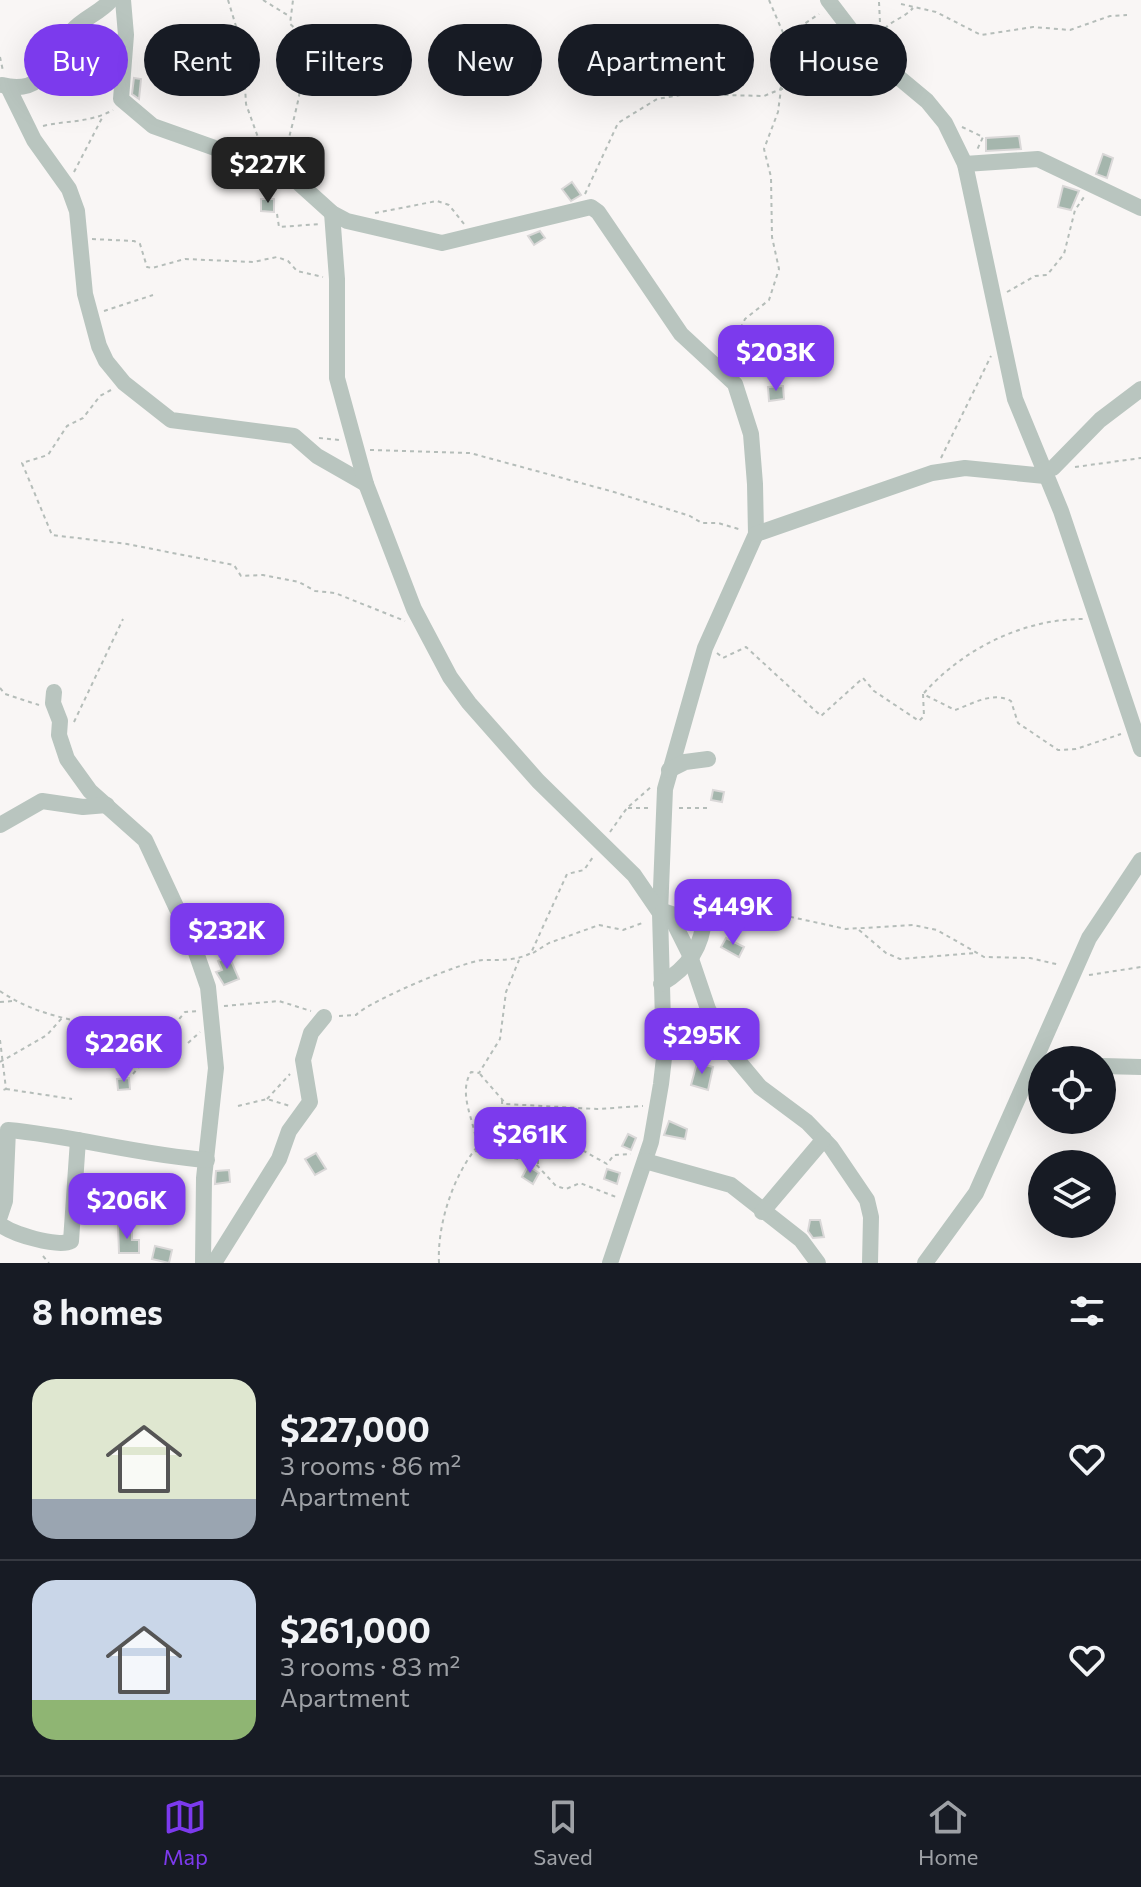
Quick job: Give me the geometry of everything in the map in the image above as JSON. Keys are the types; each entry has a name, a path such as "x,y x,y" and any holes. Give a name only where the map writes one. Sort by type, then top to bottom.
{"street":[{"path":"4,86 24,89 43,78 73,30 111,0"},
{"path":"123,0 135,109 153,126 243,158 277,162 333,218 371,229 452,243 581,207 598,212 681,334 735,384 751,434 756,534 705,648 669,770 663,807 661,984 664,1058 646,1158 610,1263"},
{"path":"829,2 845,24"},
{"path":"907,85 945,123 965,164 999,336 1015,399 1047,471 1138,741"},
{"path":"4,86 24,123 69,189 91,313 106,361 124,383 171,420 294,436 317,456 366,484"},
{"path":"965,164 1038,159 1141,208"},
{"path":"333,218 337,279 337,378 366,484 421,625 450,677 489,726 538,781 604,843 649,895 691,958 701,992 734,1056 760,1087 824,1139 867,1200 871,1217 870,1263"},
{"path":"756,534 932,473 965,468 1047,471 1100,420 1141,389"},
{"path":"54,692 55,711 60,721 59,735 73,770 145,840 192,941 208,987 216,1068 207,1160 203,1263"},
{"path":"669,770 685,762 708,759"},
{"path":"0,825 42,801 83,807 107,805"},
{"path":"1046,1046 1089,938 1141,860"},
{"path":"661,984 681,973 691,958 703,934 705,914 662,915"},
{"path":"214,1263 279,1159 289,1131 307,1105 310,1098 302,1071 308,1040 324,1017"},
{"path":"1116,1066 1141,1067"},
{"path":"925,1263 976,1193 1028,1086"},
{"path":"0,1216 6,1192 8,1130 78,1140 132,1153 207,1160"},
{"path":"762,1212 824,1139"},
{"path":"0,1224 10,1231 60,1245 71,1241 78,1140"},
{"path":"646,1158 731,1185 801,1240 818,1263"}],"path":[{"path":"228,0 243,49 250,120 256,137 277,162"},
{"path":"263,0 290,17"},
{"path":"277,162 303,85 302,43 290,24 293,0"},
{"path":"769,0 779,24"},
{"path":"808,24 829,2"},
{"path":"879,2 880,24"},
{"path":"901,4 936,12 981,35 1033,27 1070,30 1110,16 1127,15"},
{"path":"886,24 907,15 913,8"},
{"path":"581,207 587,184 596,174 618,123 637,114 645,104 687,94 764,96 770,94"},
{"path":"728,363 726,354 745,319 769,300 779,269 772,237 771,177 764,149 778,112 780,96"},
{"path":"24,123 35,122 43,126 71,120 83,123 135,109"},
{"path":"69,189 103,116"},
{"path":"945,123 965,127 983,137"},
{"path":"993,300 1035,276 1047,275 1064,254 1075,210 1092,186"},
{"path":"374,213 424,202 449,205 466,228 452,243"},
{"path":"277,214 279,227 333,218"},
{"path":"79,236 125,243 134,241 140,244 147,267 152,268 185,259 253,262 277,257 288,261 297,271 337,279"},
{"path":"91,313 153,295"},
{"path":"932,473 973,396 999,336"},
{"path":"124,383 100,396 83,418 67,426 48,455 22,463 52,535 127,544 234,565 241,576 263,575 299,582 315,591 335,593 421,625"},
{"path":"294,436 356,447 470,453 614,492 690,516 702,523 718,523 756,534"},
{"path":"1047,471 1141,458"},
{"path":"923,694 953,668 1023,626 1055,619 1099,618"},
{"path":"72,727 79,706 123,619"},
{"path":"705,648 723,658 746,647 821,716 863,678 884,699 919,721 924,716 923,694"},
{"path":"0,688 5,694 55,711"},
{"path":"923,694 955,710 976,700 1004,698 1011,701 1018,723 1052,748 1064,752 1106,736 1138,741"},
{"path":"531,953 567,874 590,864 627,808 651,787"},
{"path":"627,808 711,808"},
{"path":"705,914 720,916 750,908 825,926 858,929 913,925 933,929 975,953"},
{"path":"133,1074 185,1012 279,1001 324,1017 356,1015 364,1006 397,991 481,960 520,959 599,925 623,930 662,915"},
{"path":"858,929 886,953 900,959 975,953 1030,958 1074,975 1141,967"},
{"path":"439,1263 444,1215 464,1162 474,1150 476,1131 466,1088 468,1076 475,1071 479,1073 500,1039 506,992 520,959"},
{"path":"0,991 14,1001 63,1017 168,1035"},
{"path":"0,1002 14,1001"},
{"path":"2,1061 47,1035 63,1017"},
{"path":"0,1040 6,1089"},
{"path":"267,1099 289,1074 302,1071"},
{"path":"475,1071 506,1104 597,1109 657,1107"},
{"path":"0,1091 6,1089 72,1099"},
{"path":"238,1106 267,1099 298,1108 307,1105"},
{"path":"502,1099 503,1129 575,1146 607,1164 614,1155 624,1152 646,1158"},
{"path":"538,1166 538,1157 555,1141"},
{"path":"474,1150 487,1156 516,1157 538,1166 556,1186 566,1189 580,1183 632,1201"}],"building":[{"path":"134,78 141,79 139,99 132,94"},
{"path":"1019,136 1021,149 986,151 986,138"},
{"path":"1103,154 1113,158 1107,178 1096,174"},
{"path":"572,182 581,195 571,201 562,189"},
{"path":"1063,186 1079,191 1071,210 1058,207"},
{"path":"261,199 274,199 274,212 261,211"},
{"path":"540,231 545,238 534,245 528,236"},
{"path":"783,386 784,399 769,401 768,387"},
{"path":"713,790 724,792 722,802 711,800"},
{"path":"726,938 744,947 739,957 721,947"},
{"path":"229,956 239,979 224,985 216,972 222,970 218,961"},
{"path":"697,1063 713,1067 708,1090 691,1085"},
{"path":"129,1078 130,1089 118,1090 117,1079"},
{"path":"669,1121 687,1129 685,1139 664,1135"},
{"path":"569,1125 581,1129 576,1142 565,1138"},
{"path":"628,1134 636,1138 631,1150 622,1146"},
{"path":"316,1153 326,1169 315,1175 305,1159"},
{"path":"528,1166 539,1173 533,1184 522,1177"},
{"path":"607,1169 620,1173 617,1184 604,1179"},
{"path":"229,1170 230,1182 215,1184 216,1171"},
{"path":"810,1220 820,1220 824,1237 813,1238 808,1231"},
{"path":"132,1225 132,1240 139,1240 139,1253 119,1253 118,1226"},
{"path":"155,1246 172,1250 169,1263 152,1259"}]}
